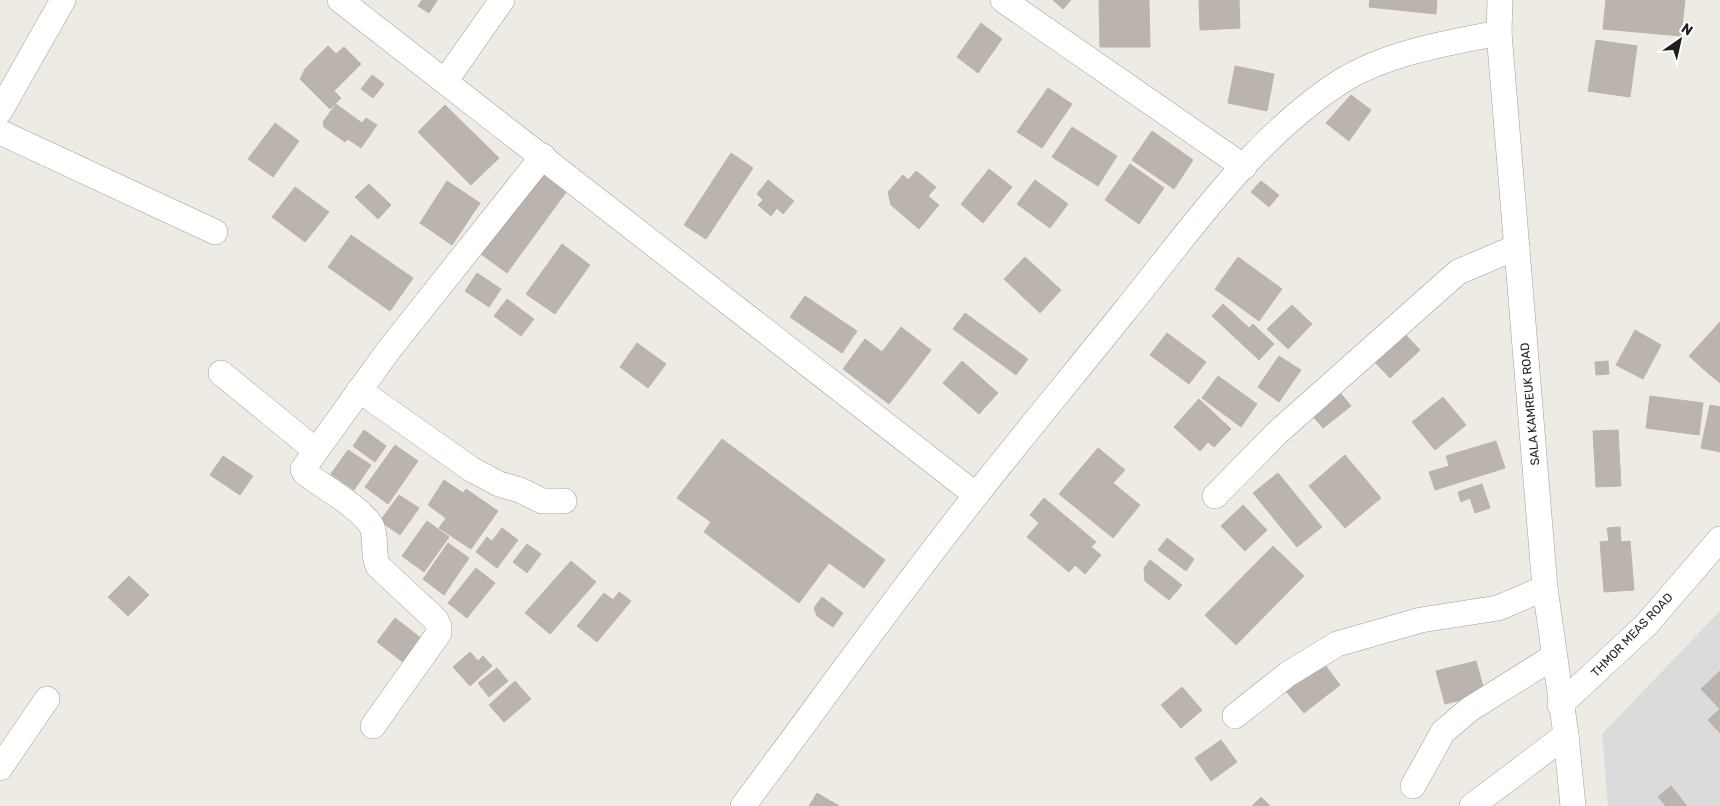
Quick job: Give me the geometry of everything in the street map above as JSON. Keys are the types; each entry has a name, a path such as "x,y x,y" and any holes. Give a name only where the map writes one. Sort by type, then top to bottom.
{"street":[{"path":"0,111 63,0"},
{"path":"340,0 446,80 746,317 976,495"},
{"path":"446,80 502,0"},
{"path":"1002,0 1244,167"},
{"name":"SALA KAMREUK ROAD","path":"1500,0 1499,34 1545,588 1560,705 1566,736 1573,806"},
{"path":"743,806 976,495 1244,167 1302,109 1342,80 1371,66 1437,44 1499,34"},
{"path":"0,132 215,232"},
{"path":"373,726 439,633 439,626 436,620 378,566 374,534 364,518 303,471 304,467 359,390 543,156"},
{"path":"1215,496 1276,433 1458,272 1517,247"},
{"path":"221,373 316,450"},
{"path":"359,390 471,469 499,484 520,490 542,501 564,501"},
{"name":"THMOR MEAS ROAD","path":"1560,705 1646,624 1720,539"},
{"path":"1234,716 1288,674 1338,644 1421,620 1498,608 1545,588"},
{"path":"1413,786 1443,732 1470,709 1554,657"},
{"path":"0,768 48,699"},
{"path":"1472,806 1566,736"}],"shaded area":[{"path":"1720,611 1720,806 1608,806 1602,734"}],"building":[{"path":"422,0 437,1 429,13 418,6"},
{"path":"1053,0 1071,0 1063,9"},
{"path":"1099,0 1149,0 1150,47 1100,47"},
{"path":"1199,0 1239,0 1240,28 1200,30"},
{"path":"1370,0 1437,0 1436,14 1369,7"},
{"path":"1606,0 1685,0 1681,36 1603,29"},
{"path":"981,23 1002,39 978,73 957,57"},
{"path":"1596,40 1637,46 1630,97 1588,91"},
{"path":"328,46 336,54 344,47 361,64 334,91 341,98 330,109 300,79 305,69"},
{"path":"1235,66 1274,74 1267,111 1228,103"},
{"path":"372,75 384,84 373,98 361,89"},
{"path":"1048,88 1072,104 1042,148 1017,132"},
{"path":"1351,95 1371,110 1349,141 1326,123"},
{"path":"336,104 362,123 366,118 377,125 361,148 348,139 345,142 324,127 323,122"},
{"path":"445,105 499,158 471,185 418,132"},
{"path":"275,123 299,141 273,177 248,159"},
{"path":"1072,127 1117,156 1098,186 1052,157"},
{"path":"1152,131 1193,160 1174,189 1132,160"},
{"path":"731,153 753,168 706,239 684,225"},
{"path":"1130,164 1164,188 1139,224 1105,200"},
{"path":"543,169 569,188 507,273 481,254"},
{"path":"989,169 1012,187 983,223 961,204"},
{"path":"916,171 936,187 928,196 939,205 919,229 891,205 888,192 903,175 908,180"},
{"path":"768,180 794,201 783,214 777,208 771,216 758,205 763,200 757,194"},
{"path":"1035,180 1068,204 1050,228 1017,204"},
{"path":"447,181 480,203 452,245 420,223"},
{"path":"1261,181 1279,195 1269,207 1251,192"},
{"path":"369,184 391,205 378,219 355,197"},
{"path":"295,187 329,212 305,242 272,217"},
{"path":"351,235 413,278 390,311 328,267"},
{"path":"562,244 590,265 555,314 526,294"},
{"path":"1025,257 1061,290 1040,313 1004,279"},
{"path":"1238,257 1282,289 1259,321 1215,289"},
{"path":"477,273 501,289 489,307 465,291"},
{"path":"805,296 857,331 842,353 790,317"},
{"path":"507,299 534,319 521,336 494,316"},
{"path":"1223,304 1249,328 1253,324 1274,344 1259,360 1212,316"},
{"path":"1292,305 1312,324 1288,349 1267,329"},
{"path":"965,313 1028,359 1016,375 953,329"},
{"path":"1720,322 1720,361 1709,374 1689,356"},
{"path":"901,327 931,350 912,375 882,352"},
{"path":"1401,330 1420,350 1390,378 1371,358"},
{"path":"1635,330 1661,345 1643,379 1616,365"},
{"path":"1167,333 1206,362 1189,384 1150,355"},
{"path":"865,339 912,375 889,404 843,369"},
{"path":"637,343 666,364 648,388 620,367"},
{"path":"1279,356 1301,370 1279,402 1258,387"},
{"path":"962,361 998,393 979,414 943,383"},
{"path":"1608,361 1609,374 1596,375 1595,362"},
{"path":"1720,361 1720,383 1709,374"},
{"path":"1218,376 1257,404 1241,427 1202,398"},
{"path":"1337,389 1351,406 1323,428 1309,412"},
{"path":"1650,396 1703,403 1699,435 1646,428"},
{"path":"1443,397 1466,425 1435,450 1412,422"},
{"path":"1199,399 1231,429 1214,447 1208,442 1200,451 1174,427"},
{"path":"1710,405 1720,407 1720,452 1701,448"},
{"path":"364,430 386,446 375,462 353,446"},
{"path":"1618,430 1621,486 1596,487 1593,431"},
{"path":"722,439 885,560 864,588 829,563 799,603 704,532 711,522 677,498"},
{"path":"1496,441 1505,468 1435,490 1429,472 1449,466 1446,456"},
{"path":"395,445 418,461 388,504 365,487"},
{"path":"1098,448 1125,470 1113,483 1140,505 1113,538 1059,494"},
{"path":"348,450 371,465 354,490 331,474"},
{"path":"1345,455 1381,498 1345,528 1309,486"},
{"path":"223,456 253,476 240,495 210,475"},
{"path":"1278,473 1322,527 1297,547 1253,493"},
{"path":"444,480 463,493 466,489 498,511 471,549 439,528 446,518 428,505"},
{"path":"1482,484 1490,508 1475,513 1470,498 1461,502 1458,492"},
{"path":"399,495 419,508 400,535 380,521"},
{"path":"1044,498 1096,542 1091,547 1101,555 1085,574 1075,565 1069,572 1027,537 1039,523 1030,515"},
{"path":"1243,505 1267,530 1245,551 1221,526"},
{"path":"427,521 449,537 424,572 402,556"},
{"path":"1620,527 1621,542 1630,541 1634,590 1604,592 1600,542 1609,541 1607,528"},
{"path":"502,528 518,540 497,568 476,552 487,537 492,541"},
{"path":"1167,538 1194,559 1186,571 1158,550"},
{"path":"448,543 469,558 444,595 423,579"},
{"path":"527,544 541,554 527,573 513,562"},
{"path":"1273,546 1304,576 1236,645 1205,615"},
{"path":"1150,560 1182,585 1169,600 1145,581 1144,568"},
{"path":"571,561 596,582 550,634 525,613"},
{"path":"476,568 495,583 467,618 448,603"},
{"path":"129,576 149,595 128,616 108,597"},
{"path":"619,592 631,601 597,642 577,626 604,593 613,600"},
{"path":"822,597 843,613 833,627 817,616 814,608"},
{"path":"395,618 422,639 404,663 377,642"},
{"path":"470,652 478,661 483,656 492,666 470,686 453,667"},
{"path":"1322,661 1340,685 1304,713 1285,690"},
{"path":"1476,661 1485,694 1445,704 1436,671"},
{"path":"497,668 508,681 489,697 478,683"},
{"path":"1720,671 1720,709 1701,689"},
{"path":"515,681 531,699 504,722 489,705"},
{"path":"1182,687 1202,710 1181,728 1161,705"},
{"path":"1720,709 1720,733 1708,720"},
{"path":"1221,740 1237,762 1211,781 1195,758"},
{"path":"1671,786 1687,806 1666,806 1658,797"},
{"path":"817,793 839,806 809,806"},
{"path":"1261,797 1270,806 1252,806"}]}
